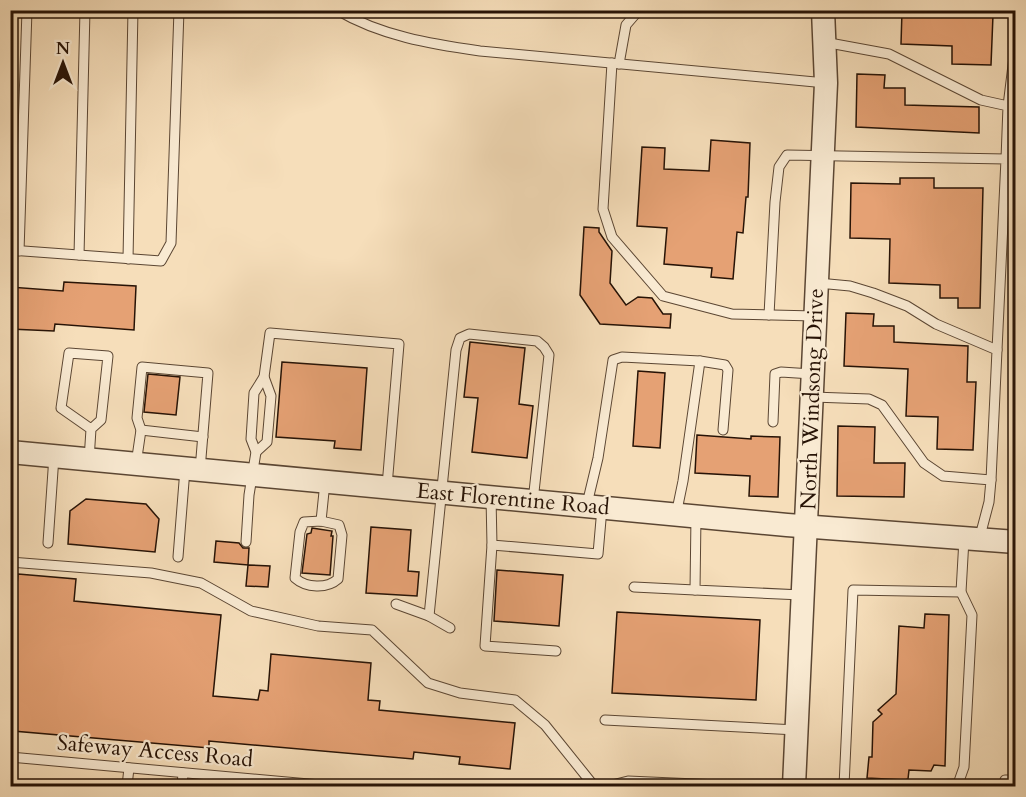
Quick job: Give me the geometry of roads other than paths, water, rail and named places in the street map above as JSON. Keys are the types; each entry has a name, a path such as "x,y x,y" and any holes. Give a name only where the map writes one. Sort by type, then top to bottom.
{"street":[{"name":"North Windsong Drive","path":"794,786 826,83 823,10"},
{"name":"East Florentine Road","path":"10,452 594,507 1016,542"}],"lane":[{"path":"27,10 15,250 161,261 171,243 178,10"},
{"path":"79,255 85,10"},
{"path":"128,259 133,10"},
{"path":"337,10 385,32 429,44 480,51 826,83"},
{"path":"639,10 627,25 616,64 603,209 612,237 663,296 732,314 814,316"},
{"path":"907,786 961,785 964,767 972,615 961,592 971,539 989,502 1008,106 1015,49 1015,10"},
{"path":"824,42 889,54 981,100 1008,106"},
{"path":"769,315 775,202 779,167 787,155 1006,159"},
{"path":"816,283 850,286 873,293 907,306 936,324 997,350"},
{"path":"246,542 256,452 251,439 254,393 264,377 270,333 399,344 387,487"},
{"path":"429,616 456,350 460,338 469,334 537,341 549,355 533,501"},
{"path":"89,460 91,429 101,420 108,356 69,353 62,408 91,429"},
{"path":"492,545 598,554 594,507 598,458 613,360 622,357 725,365 728,370 723,430"},
{"path":"694,590 683,482 700,362"},
{"path":"136,464 141,430 137,418 142,367 208,373 203,437 193,469 178,557"},
{"path":"773,422 775,374 781,372 812,374"},
{"path":"256,452 267,442 271,396 264,377"},
{"path":"810,397 869,399 882,405 924,463 943,476 990,480"},
{"path":"141,430 203,437"},
{"path":"48,543 54,456"},
{"path":"321,521 325,482"},
{"path":"491,497 492,545 485,646 556,651"},
{"path":"321,521 339,525 342,535 338,579 332,584 322,586 300,582 295,578 300,531 304,522 321,521"},
{"path":"10,562 151,573 201,583 251,611 318,626 372,630 428,683 460,693 515,700 545,725 594,786"},
{"path":"634,588 804,596"},
{"path":"844,786 854,590 961,592"},
{"path":"396,604 429,616 450,628"},
{"path":"605,720 797,730"},
{"name":"Safeway Access Road","path":"10,757 331,786"},
{"path":"127,786 129,768"},
{"path":"182,786 183,773"},
{"path":"1005,780 1016,780"},
{"path":"608,786 628,781 651,784 741,786"}]}
